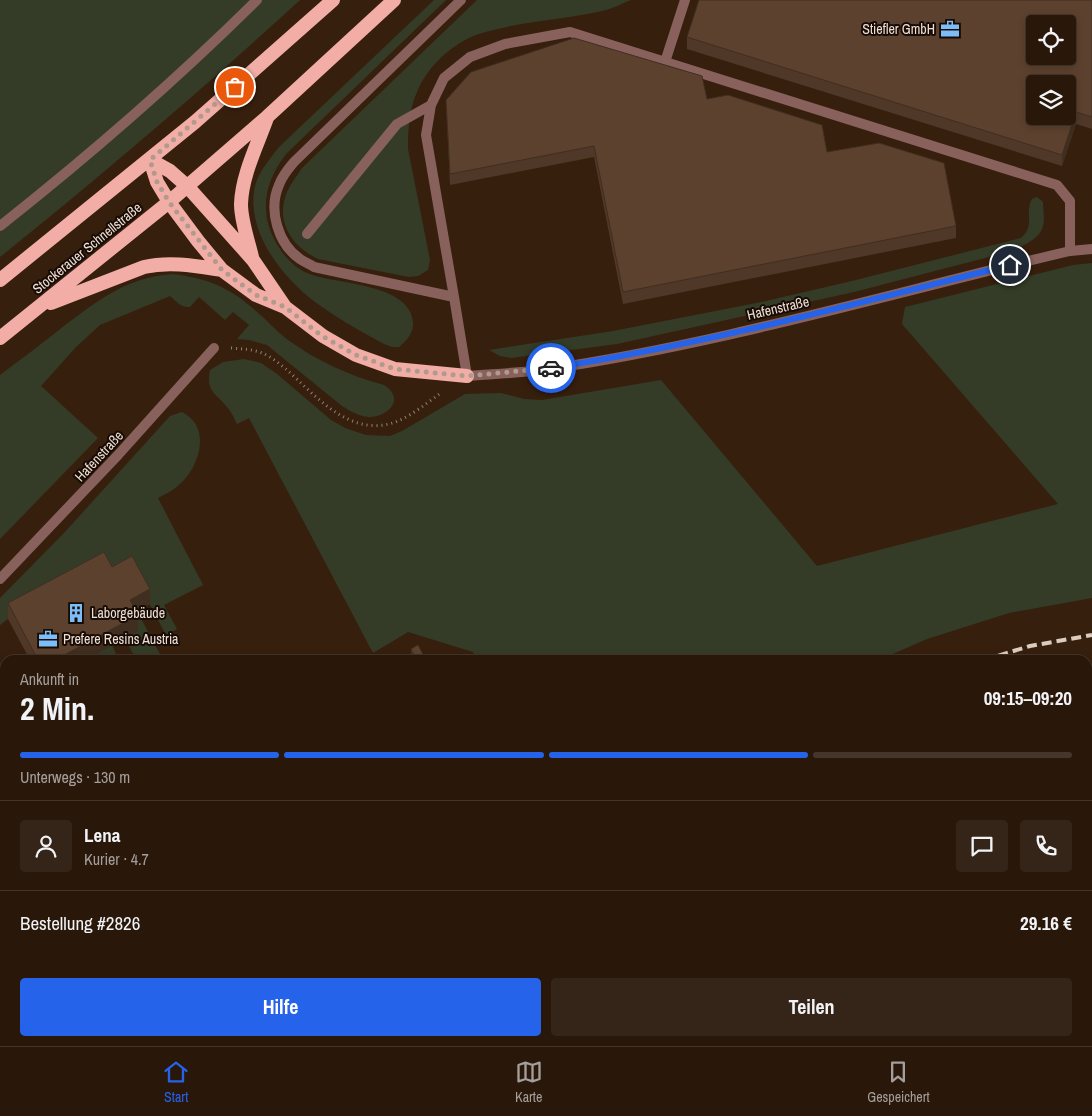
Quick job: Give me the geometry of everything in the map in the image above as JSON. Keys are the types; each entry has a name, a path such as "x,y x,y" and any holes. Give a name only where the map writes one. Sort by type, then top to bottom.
{"highway":[{"name":"Stockerauer Schnellstraße","path":"0,280 150,160 268,59 332,0"},
{"name":"Stockerauer Schnellstraße","path":"0,338 188,186 267,117 394,0"},
{"path":"253,260 241,204 246,177 267,117"},
{"path":"150,160 170,171 188,186 253,260 285,307"},
{"path":"150,160 157,182 169,202 222,270 256,295 285,307 322,336 356,355 395,369 467,376"},
{"path":"39,308 144,267 170,264 222,270"}],"street":[{"path":"0,226 72,169 203,53 257,0"},
{"path":"454,297 314,266 301,260 293,253 282,236 274,213 278,186 284,174 294,162 460,0"},
{"path":"665,62 685,0"},
{"path":"467,376 426,135 431,105 444,78 470,57 504,44 570,32 1057,186 1070,201 1070,251"},
{"path":"307,234 397,124 431,105"},
{"name":"Hafenstraße","path":"467,376 540,370 618,358 855,304 1070,251 1092,249"},
{"name":"Hafenstraße","path":"0,579 118,455 214,348"}],"path":[{"path":"214,348 246,349 264,353 336,412 350,421 367,425 386,425 402,418 467,376"}],"green space":[{"path":"0,0 300,0 152,131 0,257"},
{"path":"434,0 446,0 286,154 273,176 266,198 268,222 272,234 281,251 297,267 312,275 387,293 400,300 409,309 413,322 411,333 399,347 392,347 366,334 315,302 290,280 269,252 261,236 253,203 255,186 262,170 279,147"},
{"path":"477,0 631,0 606,10 510,26 479,34 459,43 442,57 427,74 421,83 412,106 408,149 430,260 428,270 418,276 409,277 318,259 308,254 293,240 284,223 284,203 287,192 294,180 302,168"},
{"path":"1037,197 1043,202 1044,220 1041,231 1034,239 1008,252 854,292 617,344 511,358 500,356 489,350 613,331 766,301 1021,238 1028,228 1030,204 1032,199"},
{"path":"1092,263 1092,598 1009,613 927,639 890,655 474,655 473,652 408,632 373,653 249,418 237,424 228,409 212,391 209,383 210,370 223,362 244,359 261,363 277,374 331,420 345,428 366,435 390,436 402,431 465,394 501,393 524,399 542,400 661,380 817,566 1058,504 902,324 905,307 1073,265"},
{"path":"172,274 208,281 238,296 284,337 310,355 346,372 384,385 394,396 392,406 382,414 368,417 351,411 342,406 267,345 237,339 249,325 233,312 225,320 199,297 190,307 187,307 179,304 170,296 100,325 76,347 41,386 98,438 0,539 0,375 77,316 114,291 141,280"},
{"path":"182,412 191,418 197,426 200,444 198,454 195,463 184,480 158,498 203,585 164,605 177,629 166,635 132,571 8,619 0,625 0,598 64,533 170,416"},
{"path":"137,611 160,655 134,655 125,638 138,631 130,615"},
{"path":"112,645 117,655 93,655"}],"building":[{"path":"699,0 1092,0 1092,117 1076,112 1076,75 1026,75 1026,125 1072,125 1062,155 687,37"},
{"path":"574,38 702,76 707,99 728,95 822,125 827,152 879,143 944,163 956,226 623,292 594,146 450,174 446,100 471,72"},
{"name":"Laborgebäude","path":"104,552 112,567 132,556 150,589 130,600 138,615 64,655 35,655 8,603"},
{"path":"418,645 423,655 414,655 411,649"}],"railway":[{"path":"1000,655 1030,646 1092,635"}],"way so far":[{"path":"235,87 150,160 157,182 169,202 222,270 256,295 285,307 322,336 356,355 395,369 467,376 551,368"}],"place":[{"name":"Stiefler GmbH","path":"950,29"},
{"name":"Laborgebäude","path":"76,613"},
{"name":"Prefere Resins Austria","path":"48,639"}],"route":[{"path":"551,368 618,358 754,328 1010,265"}]}
